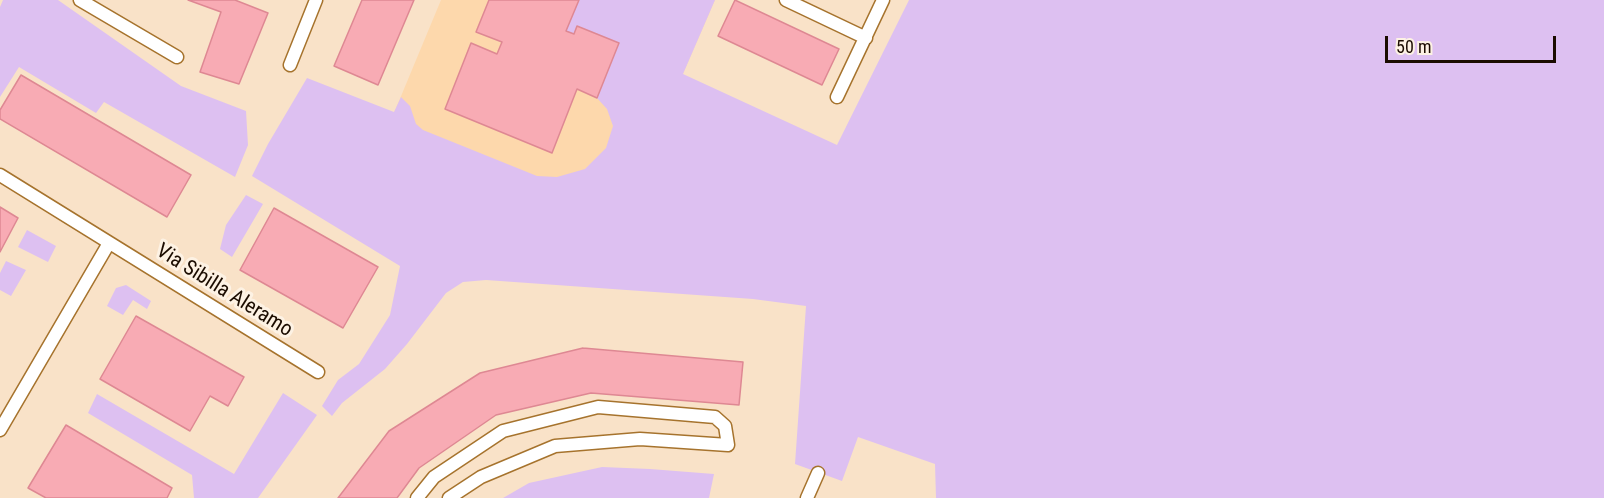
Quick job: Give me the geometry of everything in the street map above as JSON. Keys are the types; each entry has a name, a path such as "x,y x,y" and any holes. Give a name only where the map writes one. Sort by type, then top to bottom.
{"lane":[{"path":"80,0 177,57"},
{"path":"290,65 316,0"},
{"path":"786,0 866,38"},
{"path":"837,97 883,0"},
{"name":"Via Sibilla Aleramo","path":"0,175 318,372"},
{"path":"0,430 109,243"},
{"path":"417,498 434,477 503,431 598,407 715,417 725,426 728,445 640,439 555,446 481,477 449,498"},
{"path":"807,498 818,472"}],"shaded area":[{"path":"3,0 58,0 181,86 246,111 248,145 235,177 104,102 96,113 19,67 0,97 0,7"},
{"path":"441,0 715,0 598,269 394,113"},
{"path":"579,0 715,0 683,74 837,145 909,0 1604,0 1604,498 936,498 935,464 858,437 842,481 795,464 806,306 753,299 486,280 463,282 446,293 385,369 342,403 332,416 322,406 338,380 359,364 390,315 400,266 252,176 307,78 394,112 401,97 410,106 416,124 423,130 537,176 557,177 585,169 606,148 613,126 607,109 597,98 619,43 577,26 574,34 566,31"},
{"path":"246,195 263,204 232,257 220,249 226,225"},
{"path":"27,230 56,246 48,262 18,247"},
{"path":"6,261 26,270 11,296 0,290 0,273"},
{"path":"126,285 151,301 147,309 133,300 123,315 107,306 116,288"},
{"path":"283,393 317,415 258,498 194,498 192,475 88,413 97,394 234,474"},
{"path":"602,467 714,474 709,498 503,498 529,483"}],"building":[{"path":"188,0 235,0 268,13 239,84 200,72 221,12"},
{"path":"362,0 414,0 378,85 334,66"},
{"path":"489,0 579,0 566,31 574,34 577,26 619,43 597,98 577,89 552,153 445,109 471,43 497,54 502,42 476,32"},
{"path":"735,0 839,49 822,85 718,36"},
{"path":"21,75 191,175 167,217 0,119 0,110"},
{"path":"0,207 18,218 0,252"},
{"path":"274,208 378,267 343,328 240,270"},
{"path":"136,316 244,377 228,406 210,396 190,431 100,379"},
{"path":"583,348 743,362 739,405 591,393 496,415 419,468 397,498 338,498 389,431 480,373"},
{"path":"66,425 172,488 167,498 46,498 28,488"}]}
